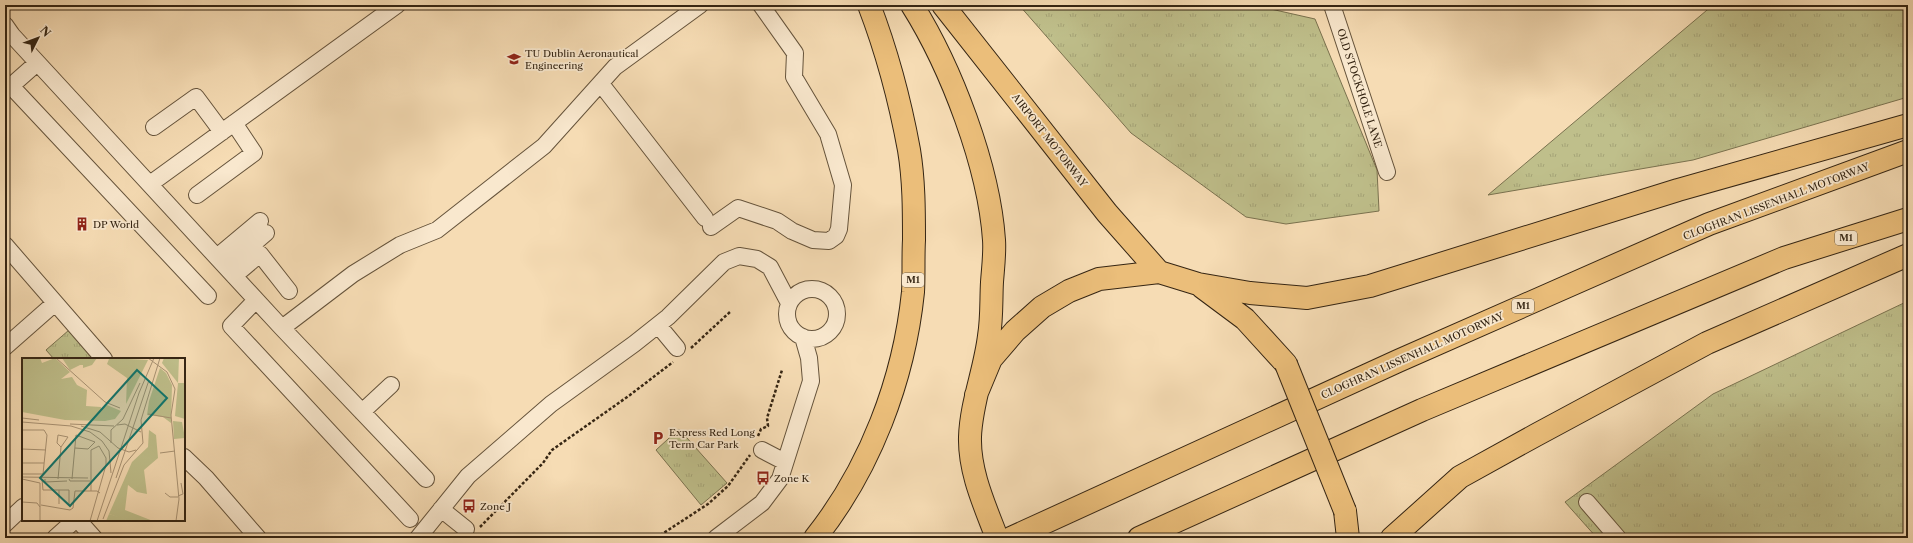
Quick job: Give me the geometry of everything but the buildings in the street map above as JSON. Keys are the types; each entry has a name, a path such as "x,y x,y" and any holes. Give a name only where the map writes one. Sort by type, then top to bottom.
{"highway":[{"name":"M1","path":"815,538 853,485 876,436 893,387 905,339 912,292 914,209 909,151 894,81 869,5"},
{"path":"912,5 942,59 975,146 987,192 994,240 989,336 976,395 970,437 973,468 982,498 998,538"},
{"name":"AIRPORT MOTORWAY","path":"944,5 1107,213 1159,272"},
{"path":"976,395 992,359 1015,331 1042,307 1069,292 1099,279 1159,272 1198,284 1250,293 1307,298 1370,286 1678,190 1908,125"},
{"name":"CLOGHRAN LISSENHALL MOTORWAY","path":"1011,538 1398,361 1709,224 1908,151"},
{"name":"M1","path":"1139,538 1422,410 1784,258 1908,219"},
{"path":"1392,538 1460,477 1536,435 1707,343 1908,255"},
{"path":"1198,284 1245,319 1286,364 1345,511 1348,538"}],"street":[{"path":"150,184 397,5"},
{"path":"282,328 353,274 400,245 436,230 544,146 615,68 700,5"},
{"path":"601,84 708,222 738,208 777,221 792,231 813,240 829,241 836,236 839,229 843,185 828,134 794,77 795,53 762,5"},
{"name":"OLD STOCKHOLE LANE","path":"1332,5 1387,172"},
{"path":"7,34 37,63 282,328 426,480"},
{"path":"37,63 11,86 208,296"},
{"path":"154,127 196,97 254,153 197,195"},
{"path":"226,267 263,227"},
{"path":"5,245 103,358"},
{"path":"226,267 260,254 289,291"},
{"path":"418,538 468,476 551,404 658,325 724,262 739,256 757,259 770,267 789,303"},
{"path":"809,288 825,292 832,297 836,304 837,317 833,329 819,338 811,339 803,337 796,333 790,326 787,319 789,303 798,293 809,288"},
{"path":"256,300 231,326 410,519"},
{"path":"5,347 55,303"},
{"path":"658,325 680,352"},
{"path":"716,538 762,503 780,479 811,381 809,358 803,337"},
{"path":"362,412 391,385"},
{"path":"756,449 785,462"},
{"path":"185,459 206,478 258,538"},
{"path":"1587,502 1618,538"},
{"path":"5,524 22,508"},
{"path":"441,509 472,529"},
{"path":"55,538 75,521"},
{"path":"77,521 94,538"}],"path":[{"path":"472,529 543,463 552,450 630,395 731,311"},
{"path":"656,538 708,504 728,486 756,449 761,429 768,426 767,418 782,370"}],"green space":[{"path":"1019,5 1253,5 1315,19 1377,170 1379,211 1286,224 1246,217 1131,133"},
{"path":"1713,5 1908,5 1908,97 1693,160 1488,195"},
{"path":"1908,301 1908,538 1597,538 1565,502 1713,394"},
{"path":"69,330 101,358 53,358 46,350"},
{"path":"679,429 727,483 701,505 656,450"}],"place":[{"name":"TU Dublin Aeronautical Engineering","path":"514,59"},
{"name":"DP World","path":"82,224"},
{"name":"Express Red Long Term Car Park","path":"658,438"},
{"name":"Zone K","path":"763,478"},
{"name":"Zone J","path":"469,506"}]}
